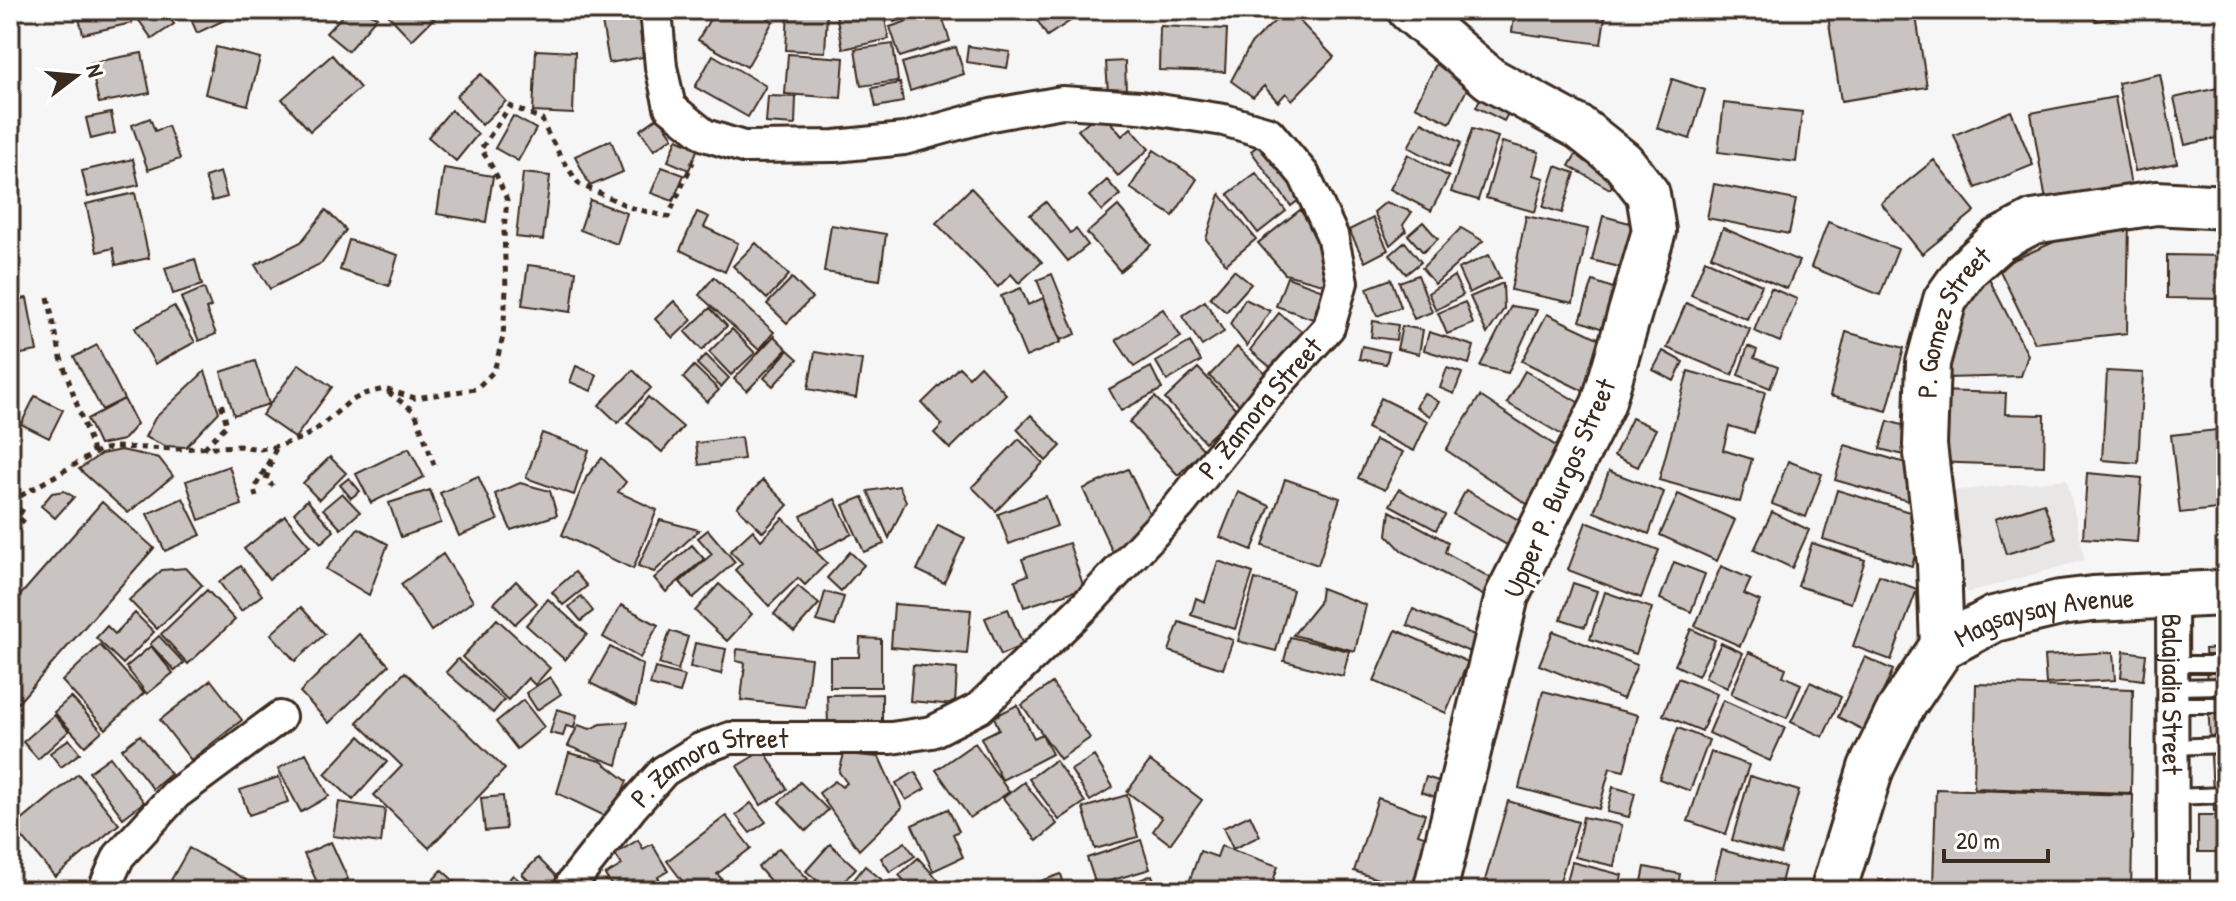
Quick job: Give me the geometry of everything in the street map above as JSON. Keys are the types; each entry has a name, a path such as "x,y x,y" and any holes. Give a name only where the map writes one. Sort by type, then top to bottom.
{"highway":[{"name":"Magsaysay Avenue","path":"1833,891 1871,768 1899,711 1942,647 1994,619 2060,603 2226,593"}],"street":[{"name":"P. Zamora Street","path":"570,891 572,883 664,771 700,749 730,738 891,738 932,732 979,708 1090,601 1179,506 1268,395 1329,327 1342,282 1332,235 1304,175 1269,133 1224,120 1140,107 1062,102 991,115 904,139 835,146 743,147 705,135 670,107 661,67 656,10"},
{"name":"Upper P. Burgos Street","path":"1409,10 1490,79 1580,128 1623,162 1648,194 1654,231 1603,404 1507,596 1435,891"},
{"name":"P. Gomez Street","path":"1942,647 1939,563 1925,445 1928,363 1945,300 1967,269 1999,240 2033,222 2156,203 2226,207"},
{"name":"Balajadia Street","path":"2172,594 2173,891"},
{"path":"103,891 119,856 176,794 280,717"}],"lane":[{"path":"2172,686 2217,664"},
{"path":"2172,686 2226,686"},
{"path":"2172,686 2221,705"},
{"path":"2172,747 2223,745"},
{"path":"2172,797 2226,795"}],"path":[{"path":"11,500 100,450 116,447 175,449 239,446 260,449 302,438 364,394 384,389 415,398 476,389 494,371 503,337 506,290 504,230 507,200 481,149 510,106 542,119 563,161 579,184 632,208 668,217 705,135"},
{"path":"48,297 61,358 94,454"},
{"path":"384,389 415,412 436,470"},
{"path":"203,448 227,425 220,399"},
{"path":"273,486 266,479 278,446"},
{"path":"256,497 254,489 278,446"},
{"path":"23,509 18,517 26,524"}],"shaded area":[{"path":"2067,479 2085,560 1966,593 1952,491"}],"building":[{"path":"77,10 129,10 132,23 83,34"},
{"path":"145,10 164,10 174,24 152,39 136,16"},
{"path":"187,10 228,10 231,17 197,33"},
{"path":"348,10 361,10 377,17 348,51 326,33"},
{"path":"391,10 442,10 412,40 387,14"},
{"path":"523,10 601,10 601,16 528,16"},
{"path":"601,10 638,10 638,13 601,16"},
{"path":"715,10 754,10 773,21 747,67 698,40"},
{"path":"883,10 889,39 843,49 836,14"},
{"path":"890,10 932,10 894,22"},
{"path":"940,10 950,41 900,57 890,27"},
{"path":"1031,10 1087,10 1047,36"},
{"path":"1286,10 1334,57 1292,100 1286,93 1278,102 1264,86 1253,97 1231,81 1250,45"},
{"path":"1515,10 1606,10 1601,44 1512,32"},
{"path":"1827,10 1915,10 1927,87 1841,101"},
{"path":"2094,10 2149,10 2149,12 2096,21"},
{"path":"788,11 827,13 825,52 786,50"},
{"path":"638,13 643,57 609,63 601,16"},
{"path":"1160,26 1227,29 1225,72 1159,70"},
{"path":"893,44 898,81 861,86 855,49"},
{"path":"968,46 1010,52 1007,68 966,62"},
{"path":"216,47 260,58 248,105 205,94"},
{"path":"956,47 964,74 910,91 902,63"},
{"path":"536,50 575,52 573,114 533,112"},
{"path":"142,53 150,93 99,103 90,63"},
{"path":"788,54 844,58 841,98 785,94"},
{"path":"332,55 360,88 310,131 282,99"},
{"path":"713,55 766,86 748,117 695,87"},
{"path":"10,58 19,76 10,80"},
{"path":"1125,61 1126,92 1108,93 1106,62"},
{"path":"1436,64 1471,81 1450,123 1415,106"},
{"path":"481,74 506,101 482,125 456,96"},
{"path":"2160,74 2177,163 2135,171 2118,83"},
{"path":"1672,79 1705,90 1690,139 1657,128"},
{"path":"900,83 903,102 876,107 872,88"},
{"path":"2226,86 2226,136 2185,145 2174,98"},
{"path":"1484,91 1512,106 1504,121 1476,107"},
{"path":"768,96 796,97 795,125 766,123"},
{"path":"2115,97 2131,186 2046,201 2031,113"},
{"path":"1724,103 1802,112 1796,162 1718,152"},
{"path":"451,110 478,134 456,161 428,137"},
{"path":"1101,111 1122,136 1131,128 1149,149 1118,176 1078,130"},
{"path":"2011,111 2033,165 1976,188 1954,135"},
{"path":"111,113 115,133 91,139 86,118"},
{"path":"513,116 536,129 518,161 495,148"},
{"path":"659,117 673,137 654,150 640,130"},
{"path":"150,118 155,131 168,126 180,159 148,170 132,125"},
{"path":"1422,122 1461,143 1448,168 1408,147"},
{"path":"1472,129 1498,137 1478,200 1451,192"},
{"path":"677,139 698,148 689,170 668,161"},
{"path":"1267,139 1308,193 1291,206 1251,151"},
{"path":"611,140 623,172 590,186 575,156"},
{"path":"1502,142 1539,152 1533,175 1544,178 1535,212 1486,198"},
{"path":"1579,149 1619,173 1610,189 1569,166"},
{"path":"1154,150 1197,179 1173,216 1130,188"},
{"path":"1408,154 1449,177 1431,211 1390,189"},
{"path":"133,159 139,185 88,197 82,171"},
{"path":"1934,160 1975,211 1922,254 1881,203"},
{"path":"1556,166 1575,173 1562,213 1543,207"},
{"path":"662,167 684,175 673,201 651,193"},
{"path":"444,168 493,176 486,222 437,214"},
{"path":"220,172 227,197 212,201 205,177"},
{"path":"523,173 550,176 543,240 516,237"},
{"path":"1256,173 1286,211 1258,233 1228,194"},
{"path":"1107,180 1120,195 1102,211 1089,196"},
{"path":"1714,184 1796,200 1789,234 1707,218"},
{"path":"971,188 1042,262 1019,283 1011,274 998,287 936,223"},
{"path":"135,193 149,258 116,265 113,248 97,252 86,204"},
{"path":"1220,194 1256,239 1226,264 1206,239"},
{"path":"590,200 627,213 617,244 580,230"},
{"path":"1046,202 1070,233 1076,229 1088,245 1068,261 1030,215"},
{"path":"1386,202 1412,212 1403,225 1406,231 1390,245 1374,212"},
{"path":"1118,206 1151,245 1120,271 1087,233"},
{"path":"326,210 346,230 322,263 270,289 255,265 301,242"},
{"path":"1300,210 1333,258 1331,275 1323,284 1285,274 1258,243"},
{"path":"697,212 709,217 704,227 738,243 725,272 680,250"},
{"path":"1526,216 1588,229 1573,303 1511,290"},
{"path":"1603,216 1649,228 1638,272 1592,260"},
{"path":"1373,218 1388,250 1365,262 1349,230"},
{"path":"2129,219 2127,333 2035,343 2000,271 2011,261 2070,235"},
{"path":"1423,222 1438,239 1423,252 1408,235"},
{"path":"1828,222 1898,249 1880,295 1811,267"},
{"path":"831,225 886,234 880,280 824,272"},
{"path":"1461,228 1483,241 1435,284 1422,268"},
{"path":"1723,228 1799,261 1787,289 1711,256"},
{"path":"349,240 398,255 389,286 340,270"},
{"path":"1405,242 1421,262 1406,274 1390,255"},
{"path":"756,243 789,275 767,299 733,266"},
{"path":"1489,255 1500,278 1469,293 1458,269"},
{"path":"2167,255 2226,256 2226,299 2167,298"},
{"path":"195,259 202,285 173,294 165,268"},
{"path":"1705,260 1762,285 1747,319 1691,295"},
{"path":"528,265 576,271 571,312 522,305"},
{"path":"1234,270 1251,284 1226,312 1210,298"},
{"path":"1052,274 1076,334 1061,340 1037,280"},
{"path":"1418,275 1432,312 1414,319 1399,282"},
{"path":"1454,276 1463,295 1436,310 1428,293"},
{"path":"714,277 774,332 759,350 699,295"},
{"path":"1287,277 1323,290 1313,319 1276,306"},
{"path":"792,278 812,298 787,323 767,304"},
{"path":"1391,279 1401,307 1377,316 1367,288"},
{"path":"1989,279 2028,355 2021,376 1946,378 1961,291"},
{"path":"1593,281 1633,295 1620,335 1580,321"},
{"path":"1503,283 1504,309 1487,334 1470,297"},
{"path":"204,288 211,307 206,309 216,334 199,341 181,298"},
{"path":"1021,288 1028,305 1043,298 1061,342 1026,357 1001,296"},
{"path":"1771,288 1797,299 1780,342 1754,331"},
{"path":"27,298 37,351 16,355 10,323 10,301"},
{"path":"1245,299 1270,311 1247,346 1230,324"},
{"path":"674,301 692,320 673,338 655,319"},
{"path":"1205,301 1224,332 1202,346 1182,316"},
{"path":"1465,302 1473,324 1447,334 1438,313"},
{"path":"1686,303 1750,329 1732,375 1667,348"},
{"path":"174,306 195,342 155,364 135,328"},
{"path":"1511,306 1537,310 1508,373 1480,366"},
{"path":"710,308 727,326 702,350 685,332"},
{"path":"1163,309 1181,337 1134,367 1116,340"},
{"path":"1279,313 1304,333 1275,371 1250,350"},
{"path":"1547,314 1617,347 1602,400 1522,361"},
{"path":"1373,321 1398,325 1396,340 1371,337"},
{"path":"1402,326 1423,330 1419,354 1397,349"},
{"path":"732,329 755,353 731,375 709,352"},
{"path":"1429,332 1474,346 1469,364 1424,350"},
{"path":"1846,332 1904,348 1887,411 1830,396"},
{"path":"774,336 787,349 747,391 734,379"},
{"path":"1190,342 1201,361 1167,381 1156,362"},
{"path":"97,345 124,399 102,410 74,357"},
{"path":"1362,346 1389,352 1386,364 1359,359"},
{"path":"1748,346 1757,350 1754,358 1778,367 1770,388 1738,375"},
{"path":"1237,347 1269,377 1241,406 1209,376"},
{"path":"788,350 798,359 773,386 764,378"},
{"path":"1663,351 1683,362 1674,381 1653,370"},
{"path":"815,352 862,360 856,398 808,389"},
{"path":"706,355 729,378 721,387 697,364"},
{"path":"255,361 269,404 234,415 221,372"},
{"path":"299,364 332,387 295,438 262,415"},
{"path":"576,366 597,375 591,391 570,382"},
{"path":"694,366 719,390 707,402 683,378"},
{"path":"980,366 1006,394 950,449 934,433 942,425 922,403 959,367 969,377"},
{"path":"1151,367 1162,389 1121,411 1109,389"},
{"path":"1198,368 1238,411 1205,442 1165,399"},
{"path":"1447,368 1462,373 1454,394 1440,388"},
{"path":"633,370 651,388 618,423 599,405"},
{"path":"205,371 219,412 186,447 165,446 145,437 155,418"},
{"path":"1525,371 1588,408 1569,439 1507,403"},
{"path":"1688,371 1765,392 1754,433 1729,426 1723,450 1752,459 1740,502 1659,480"},
{"path":"2107,371 2143,373 2138,463 2102,460"},
{"path":"1934,391 2006,393 2005,414 2045,415 2044,466 1932,462"},
{"path":"1424,393 1439,402 1430,416 1416,407"},
{"path":"35,396 63,410 49,438 21,424"},
{"path":"1480,396 1568,454 1533,508 1446,450"},
{"path":"648,397 683,427 662,452 627,423"},
{"path":"1155,397 1204,450 1178,475 1129,422"},
{"path":"1381,398 1428,421 1414,451 1367,428"},
{"path":"124,399 137,424 123,440 99,445 87,419"},
{"path":"1031,415 1061,446 1046,461 1017,429"},
{"path":"1632,418 1656,429 1638,467 1614,456"},
{"path":"1888,421 1919,430 1912,457 1880,449"},
{"path":"2226,429 2226,508 2180,513 2171,435"},
{"path":"542,433 589,450 574,495 526,478"},
{"path":"741,437 744,459 699,465 696,443"},
{"path":"1019,439 1043,463 996,511 972,487"},
{"path":"1375,440 1403,452 1385,490 1358,478"},
{"path":"1845,445 1919,467 1909,501 1835,480"},
{"path":"409,448 424,477 371,503 356,474"},
{"path":"121,450 159,458 173,476 128,513 79,469 101,454"},
{"path":"330,457 346,473 319,500 303,483"},
{"path":"602,458 626,482 618,492 657,510 633,569 562,535 587,476"},
{"path":"1788,461 1822,474 1806,517 1772,504"},
{"path":"229,466 242,505 199,520 186,481"},
{"path":"1128,469 1153,521 1136,529 1142,541 1114,555 1083,489"},
{"path":"1609,471 1664,492 1649,534 1594,512"},
{"path":"2087,473 2142,478 2137,542 2083,538"},
{"path":"478,476 498,520 459,536 440,493"},
{"path":"349,478 360,491 351,498 340,485"},
{"path":"1285,479 1340,498 1318,565 1263,546"},
{"path":"763,480 788,505 763,532 737,507"},
{"path":"520,483 550,491 557,515 511,530 495,494"},
{"path":"899,486 906,501 889,538 868,491"},
{"path":"1399,489 1445,515 1436,530 1390,505"},
{"path":"430,490 441,523 401,537 389,503"},
{"path":"1466,490 1522,522 1509,546 1453,514"},
{"path":"1837,490 1926,517 1912,566 1823,539"},
{"path":"64,491 74,497 55,518 41,506 52,493"},
{"path":"1238,492 1270,506 1252,550 1220,537"},
{"path":"342,493 360,512 341,529 323,509"},
{"path":"1678,494 1735,520 1717,561 1660,535"},
{"path":"1046,496 1057,526 1009,544 998,514"},
{"path":"863,497 884,544 864,552 843,505"},
{"path":"183,498 201,535 165,551 147,514"},
{"path":"835,499 852,534 818,551 801,516"},
{"path":"307,500 334,531 321,543 294,513"},
{"path":"102,502 154,548 10,712 10,607"},
{"path":"2044,503 2056,539 2006,554 1995,519"},
{"path":"1390,511 1448,542 1445,552 1503,585 1497,603 1402,551 1387,535"},
{"path":"1772,512 1809,530 1792,568 1754,550"},
{"path":"285,516 310,546 269,579 244,549"},
{"path":"783,518 827,563 805,585 798,578 769,606 735,570 742,563 730,551 753,530 761,540"},
{"path":"660,520 699,530 654,572 638,566"},
{"path":"1586,522 1659,550 1641,598 1568,570"},
{"path":"938,525 965,538 944,583 917,570"},
{"path":"358,528 388,544 369,595 326,569"},
{"path":"708,530 735,562 693,598 680,582 712,554 698,538"},
{"path":"1069,543 1084,588 1024,607 1015,580 1028,575 1022,559"},
{"path":"1812,543 1865,560 1851,603 1798,586"},
{"path":"692,545 704,559 666,592 654,578"},
{"path":"850,552 864,565 841,591 827,578"},
{"path":"443,554 473,601 431,631 401,584"},
{"path":"1218,561 1253,573 1235,629 1191,615 1196,598 1205,602"},
{"path":"1674,562 1705,574 1691,612 1660,599"},
{"path":"241,566 262,595 241,611 219,582"},
{"path":"1721,566 1751,579 1744,594 1760,601 1740,646 1695,626"},
{"path":"186,568 202,585 157,629 129,600 162,570"},
{"path":"575,572 587,586 563,605 552,592"},
{"path":"1879,575 1917,589 1891,660 1853,646"},
{"path":"1255,579 1293,590 1276,651 1238,641"},
{"path":"516,581 537,603 515,624 494,603"},
{"path":"1573,583 1597,591 1585,627 1561,619"},
{"path":"719,584 752,614 727,641 695,611"},
{"path":"798,586 819,604 794,632 774,614"},
{"path":"1321,588 1366,605 1355,651 1293,635 1319,603"},
{"path":"207,590 235,620 188,664 161,634"},
{"path":"825,592 844,597 835,626 817,621"},
{"path":"1605,592 1652,608 1636,654 1590,639"},
{"path":"581,596 593,611 581,621 569,607"},
{"path":"548,599 587,634 565,660 526,625"},
{"path":"894,604 971,610 967,654 891,647"},
{"path":"621,605 658,625 640,658 603,637"},
{"path":"301,607 325,634 295,661 271,634"},
{"path":"1008,609 1023,645 1001,655 985,618"},
{"path":"1413,609 1479,637 1472,653 1407,625"},
{"path":"135,613 154,632 123,664 96,638 107,626 115,634"},
{"path":"497,619 550,668 535,685 528,678 508,700 462,657"},
{"path":"1179,622 1233,640 1223,669 1169,651"},
{"path":"1691,629 1715,640 1698,676 1675,665"},
{"path":"1396,630 1468,662 1446,713 1374,681"},
{"path":"670,631 688,637 678,670 659,664"},
{"path":"1553,631 1637,665 1623,699 1539,665"},
{"path":"359,634 389,665 329,723 300,692"},
{"path":"159,636 184,663 175,671 150,644"},
{"path":"1290,637 1349,651 1343,676 1284,661"},
{"path":"860,638 881,639 881,687 830,687 830,657 859,657"},
{"path":"695,643 726,649 721,674 690,667"},
{"path":"1721,643 1743,653 1727,688 1705,677"},
{"path":"100,645 144,693 106,729 62,681"},
{"path":"151,646 173,673 147,694 126,667"},
{"path":"610,647 643,665 636,706 590,683"},
{"path":"2226,648 2226,810 2214,811 2205,649"},
{"path":"737,649 811,658 805,707 741,700 745,663 736,661"},
{"path":"2124,651 2146,654 2143,680 2121,677"},
{"path":"1749,652 1786,668 1783,676 1801,684 1787,718 1731,694"},
{"path":"2113,652 2115,680 2046,684 2044,656"},
{"path":"1865,657 1893,670 1865,731 1838,717"},
{"path":"458,659 504,700 493,713 446,672"},
{"path":"913,665 957,669 955,705 910,701"},
{"path":"655,668 685,676 680,693 650,685"},
{"path":"405,672 505,769 429,848 374,795 402,766 357,722"},
{"path":"550,677 561,694 537,710 526,693"},
{"path":"1678,678 1717,694 1702,731 1663,715"},
{"path":"211,680 242,720 191,760 160,720"},
{"path":"1810,682 1841,697 1823,737 1791,722"},
{"path":"1052,683 1090,738 1060,759 1022,705"},
{"path":"1976,684 2133,689 2131,793 1974,788"},
{"path":"1543,691 1638,715 1624,771 1610,768 1599,809 1519,788"},
{"path":"882,694 882,724 828,724 827,695"},
{"path":"71,697 102,731 85,746 54,712"},
{"path":"523,700 544,727 517,749 496,722"},
{"path":"1723,700 1785,728 1770,761 1709,733"},
{"path":"1017,705 1034,738 1042,734 1052,754 1002,780 981,738 999,729 994,717"},
{"path":"557,709 577,715 574,728 566,726 563,736 550,733"},
{"path":"54,715 69,731 38,759 23,742"},
{"path":"628,722 617,765 568,746 578,725 590,729 601,724"},
{"path":"1678,728 1709,740 1690,791 1659,779"},
{"path":"140,735 171,774 153,789 122,749"},
{"path":"360,736 387,762 353,800 325,774"},
{"path":"69,739 80,753 61,767 50,753"},
{"path":"975,743 1009,792 970,818 936,770"},
{"path":"764,750 787,789 761,805 737,766"},
{"path":"1711,752 1749,765 1726,834 1688,821"},
{"path":"306,753 329,796 301,812 278,769"},
{"path":"569,753 601,761 627,781 611,819 557,793"},
{"path":"844,754 879,757 902,808 859,850 819,793 835,781 842,787 847,783 839,772"},
{"path":"1094,756 1113,787 1090,801 1071,770"},
{"path":"110,757 144,802 123,818 89,772"},
{"path":"1055,760 1085,802 1059,820 1029,779"},
{"path":"1150,761 1202,800 1170,844 1153,831 1162,818 1127,792"},
{"path":"915,772 925,789 906,800 896,783"},
{"path":"78,774 119,824 55,877 14,827"},
{"path":"1750,776 1799,791 1781,854 1732,840"},
{"path":"279,777 288,802 249,815 240,790"},
{"path":"1426,777 1459,788 1449,816 1431,810 1436,797 1421,792"},
{"path":"800,782 828,810 806,831 779,802"},
{"path":"1024,782 1057,824 1037,841 1003,798"},
{"path":"1613,787 1635,793 1629,817 1607,812"},
{"path":"1936,789 2133,795 2131,891 1933,887"},
{"path":"1127,795 1138,837 1095,849 1083,808"},
{"path":"503,796 506,829 485,831 481,798"},
{"path":"1378,798 1425,814 1418,834 1444,843 1428,891 1413,891 1354,871"},
{"path":"1508,801 1578,822 1557,891 1497,891 1483,887"},
{"path":"339,802 385,809 381,843 333,836"},
{"path":"751,803 766,822 750,833 736,815"},
{"path":"948,809 959,831 953,834 963,857 933,871 912,825"},
{"path":"1250,815 1260,836 1233,849 1223,828"},
{"path":"2198,815 2223,815 2223,852 2198,852"},
{"path":"726,816 751,848 717,874 722,879 705,891 690,891 667,861"},
{"path":"1583,817 1622,825 1614,866 1575,857"},
{"path":"638,840 643,849 652,844 668,871 658,877 663,886 654,891 615,891 605,875 622,865 615,854"},
{"path":"1141,840 1150,869 1096,885 1087,858"},
{"path":"331,842 348,879 321,891 304,854"},
{"path":"905,842 915,856 890,872 881,858"},
{"path":"830,844 856,868 835,891 829,891 806,871"},
{"path":"1221,846 1278,866 1270,891 1186,891 1200,851 1217,857"},
{"path":"189,848 246,880 240,891 191,891 171,880"},
{"path":"779,848 808,879 795,891 779,891 758,867"},
{"path":"1722,850 1785,867 1779,891 1728,891 1712,887"},
{"path":"538,858 560,880 549,891 539,891 522,874"},
{"path":"918,858 940,882 931,891 913,891 899,875"},
{"path":"1572,862 1622,875 1618,891 1565,889"},
{"path":"865,866 887,884 882,891 845,891"},
{"path":"1645,867 1680,874 1677,891 1640,891"},
{"path":"442,870 465,891 423,891"},
{"path":"1061,874 1066,891 1018,889"},
{"path":"513,875 531,891 498,891"},
{"path":"1152,875 1158,891 1116,889"},
{"path":"1879,879 1908,885 1907,891 1877,891"},
{"path":"1353,882 1379,891 1351,891"}]}
